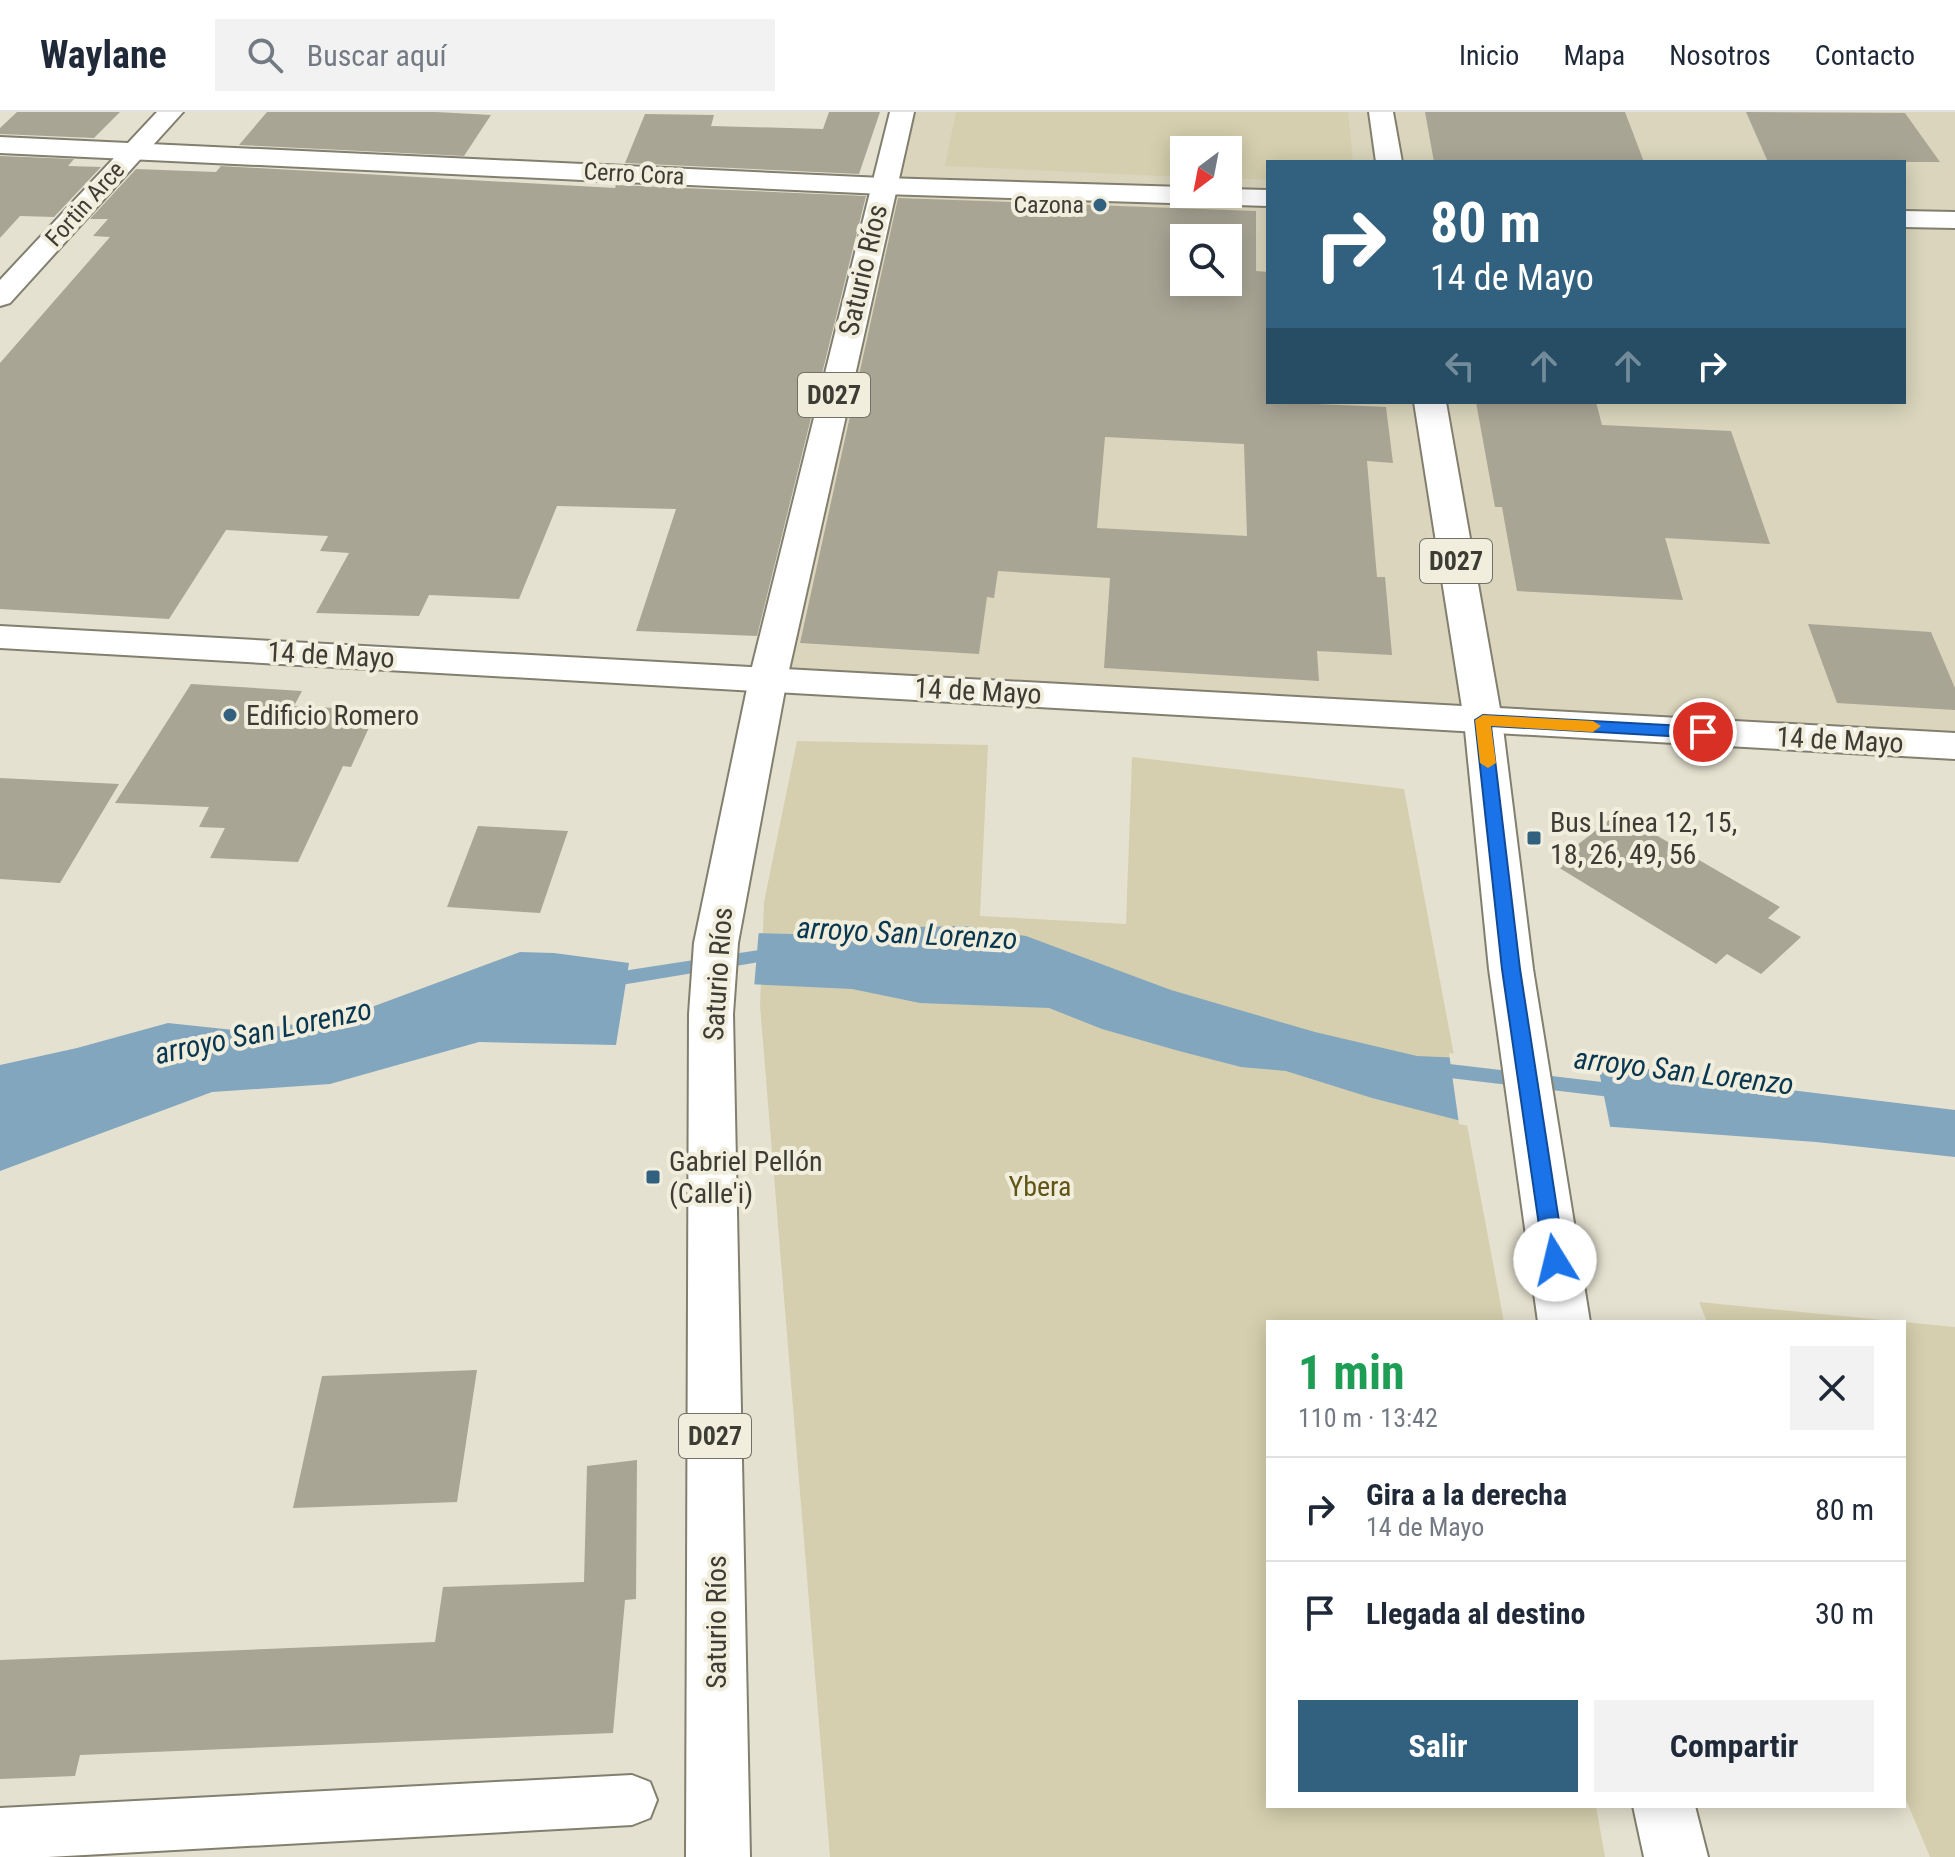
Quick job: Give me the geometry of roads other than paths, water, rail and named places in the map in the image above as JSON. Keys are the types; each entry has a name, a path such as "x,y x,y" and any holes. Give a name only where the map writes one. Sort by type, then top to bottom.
{"main road":[{"name":"Fortin Arce","path":"0,297 171,112"},
{"name":"Saturio Ríos","path":"718,1857 711,1014 716,943 768,679 902,112"},
{"path":"1381,112 1389,160"},
{"name":"Cerro Cora","path":"0,145 883,186 1266,198"},
{"path":"1906,219 1955,220"},
{"name":"D027","path":"1430,404 1483,720 1511,969 1564,1320"},
{"name":"14 de Mayo","path":"0,637 1955,746"},
{"path":"1664,1808 1676,1857"}],"lane":[{"path":"0,1834 632,1800"}],"water":[{"path":"964,926 1026,936 1171,990 1315,1032 1417,1056 1463,1058 1473,1124 1372,1098 1286,1071 1241,1067 1179,1051 1102,1029 1049,1008 920,1003 852,989 748,984 752,933 870,936 914,927"},
{"path":"520,952 554,953 629,963 616,1045 479,1042 330,1084 212,1092 0,1171 0,1065 168,1023 243,1031 342,1018"},
{"path":"1590,1059 1732,1083 1955,1110 1955,1157 1816,1142 1600,1126"}],"waterway":[{"name":"arroyo San Lorenzo","path":"603,981 772,954"},
{"name":"arroyo San Lorenzo","path":"1441,1070 1619,1091"}],"place":[{"name":"Cazona","path":"1100,205"},
{"name":"Edificio Romero","path":"230,715"},
{"name":"Bus Línea 12, 15, 18, 26, 49, 56","path":"1534,838"},
{"name":"Gabriel Pellón (Calle'i)","path":"653,1177"}],"park label":[{"name":"Ybera","path":"1040,1186"}]}
